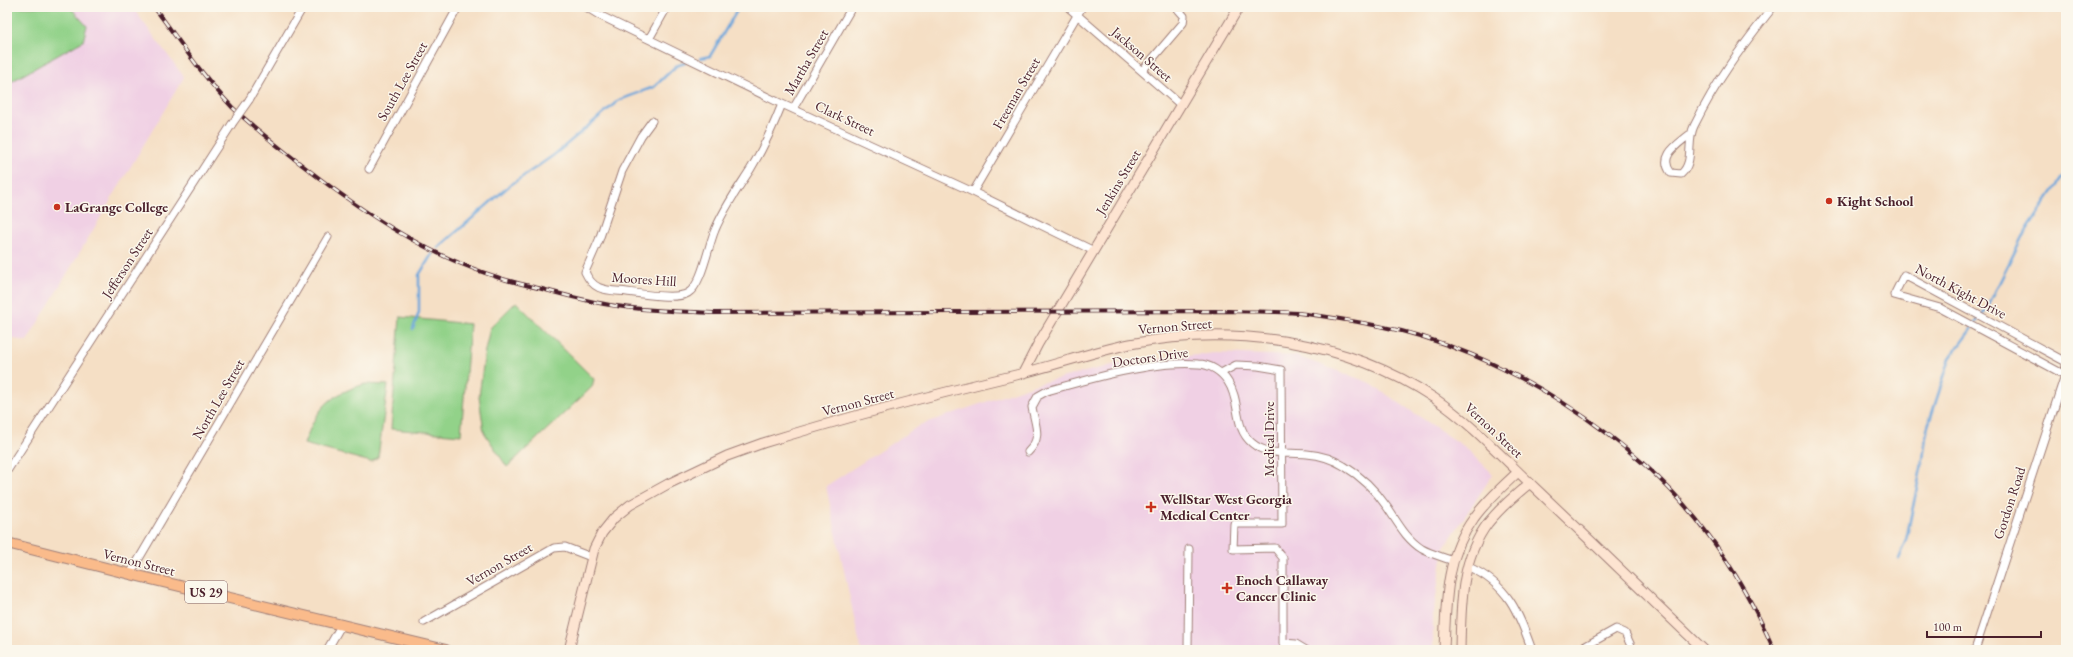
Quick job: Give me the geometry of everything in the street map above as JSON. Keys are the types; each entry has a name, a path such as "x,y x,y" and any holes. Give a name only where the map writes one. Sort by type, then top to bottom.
{"main road":[{"name":"Vernon Street","path":"7,543 446,650"}],"street":[{"name":"Jefferson Street","path":"7,471 249,100 303,7"},
{"name":"South Lee Street","path":"369,168 458,7"},
{"name":"Clark Street","path":"586,7 599,15 782,104 973,192 1094,251"},
{"path":"648,39 667,7"},
{"name":"Martha Street","path":"794,109 852,7"},
{"name":"Jackson Street","path":"1068,7 1181,105"},
{"name":"Freeman Street","path":"973,192 1082,7"},
{"path":"1142,71 1183,23 1184,16 1176,7"},
{"name":"Jenkins Street","path":"1023,373 1038,344 1240,7"},
{"path":"1689,135 1689,162 1687,168 1681,174 1671,174 1667,168 1666,161 1669,151 1689,135 1706,101 1734,57 1773,7"},
{"name":"Moores Hill","path":"652,121 641,136 622,171 599,240 584,272 589,282 602,289 672,296 686,294 697,283 715,229 728,202 750,170 771,132 782,104"},
{"name":"North Lee Street","path":"130,574 328,237"},
{"name":"North Kight Drive","path":"2064,375 1940,308 1894,296 1904,275 2066,363"},
{"name":"Vernon Street","path":"569,650 591,557 602,533 622,511 668,484 738,452 799,432 946,391 1023,373 1109,349 1174,338 1236,337 1297,344 1354,358 1388,372 1420,389 1464,420 1704,650"},
{"name":"Gordon Road","path":"1975,650 2064,375 2066,363"},
{"name":"Doctors Drive","path":"1028,452 1036,443 1038,436 1032,407 1038,396 1047,391 1123,372 1164,365 1198,364 1210,367 1221,374 1232,387 1239,420 1245,436 1259,448 1282,454 1318,456 1343,465 1362,479 1375,492 1410,540 1423,549 1453,561"},
{"name":"Medical Drive","path":"1221,374 1236,365 1258,366 1281,370 1282,524 1234,524 1233,548 1275,548 1283,558 1283,644 1296,644 1306,650"},
{"path":"1444,650 1446,596 1453,561 1459,542 1473,519 1518,472"},
{"path":"1460,650 1463,584 1476,546 1488,524 1530,483"},
{"name":"Vernon Street","path":"424,622 554,548 565,547 591,557"},
{"path":"1188,650 1189,549"},
{"path":"1453,561 1469,567 1493,581 1507,595 1520,617 1532,650"},
{"path":"327,650 342,624"},
{"path":"1583,650 1582,648 1616,629 1625,633 1633,650"}],"shaded area":[{"name":"LaGrange College","path":"7,7 132,7 184,77 27,341 7,338"},
{"name":"WellStar West Georgia Medical Center","path":"1216,353 1296,356 1368,382 1465,447 1493,474 1444,548 1433,614 1433,650 861,650 826,486 920,425 1037,384 1121,363"}],"green space":[{"path":"7,7 70,7 87,26 83,41 7,84"},
{"path":"516,302 594,379 592,387 507,467 484,432 479,397 485,350 490,328"},
{"path":"400,317 470,324 461,435 391,429"},
{"path":"365,384 388,385 378,457 371,462 304,444 319,412 333,398 352,388"}],"waterway":[{"path":"701,58 710,56 739,7"},
{"path":"438,248 509,186 554,155 619,100 654,87 676,66 685,63"},
{"path":"1898,559 1906,540 1923,459 1927,429 1950,358 1988,306 2022,237 2066,172"},
{"path":"413,329 419,312 419,275 432,254"}],"railway":[{"path":"154,7 201,71 232,107 259,131 328,185 373,216 421,245 471,268 513,282 584,300 622,307 713,313 1229,311 1298,313 1379,326 1425,338 1472,355 1518,377 1563,403 1606,432 1645,465 1680,500 1710,537 1745,592 1774,650"}],"place":[{"name":"Kight School","path":"1829,201"},
{"name":"LaGrange College","path":"57,207"},
{"name":"WellStar West Georgia Medical Center","path":"1151,507"},
{"name":"Enoch Callaway Cancer Clinic","path":"1227,588"}]}
